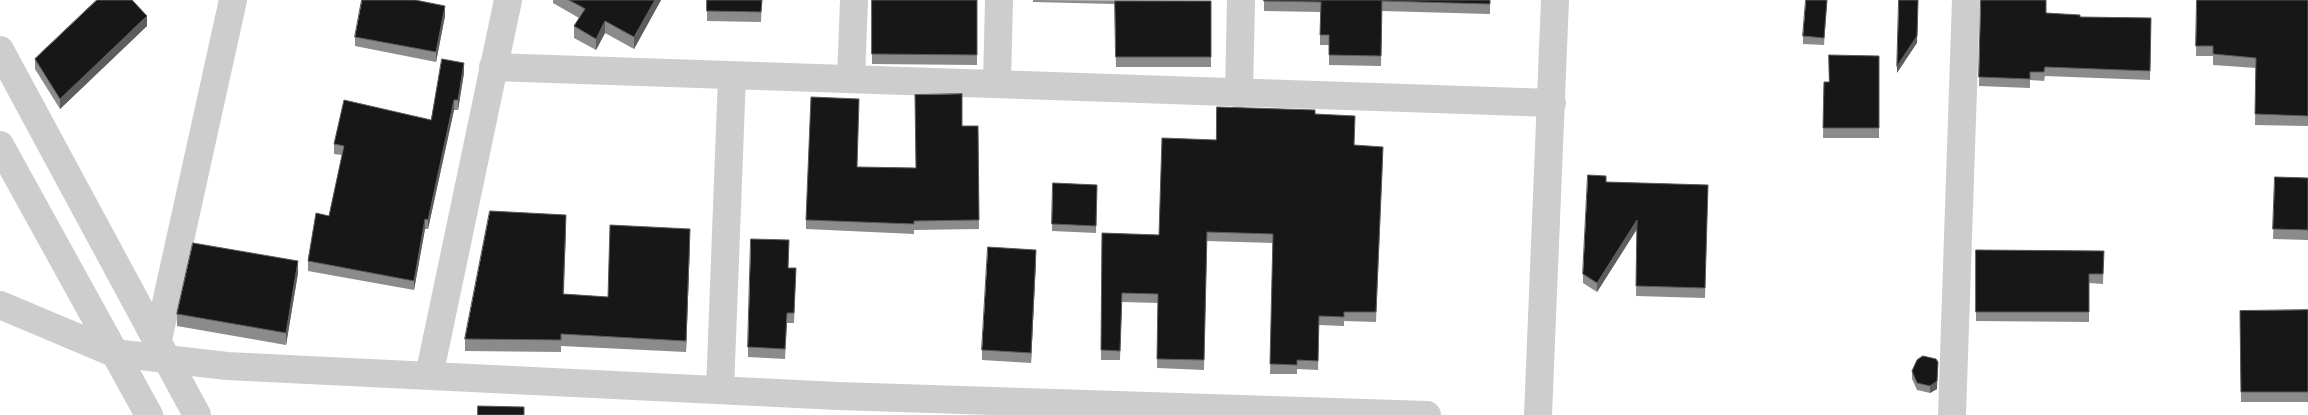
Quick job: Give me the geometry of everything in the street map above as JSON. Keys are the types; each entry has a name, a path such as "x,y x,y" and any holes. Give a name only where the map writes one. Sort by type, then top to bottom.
{"street":[{"path":"161,352 233,0"},
{"path":"430,376 508,0"},
{"path":"850,80 854,0"},
{"path":"997,84 999,0"},
{"path":"1239,94 1241,0"},
{"path":"1538,415 1555,0"},
{"path":"1952,415 1966,0"},
{"path":"0,50 161,352 197,415"},
{"path":"493,68 1552,103"},
{"path":"720,390 732,76"},
{"path":"0,145 149,415"},
{"path":"0,305 114,353 161,352 227,366 720,390 938,407 1427,415"}],"building":[{"path":"97,0 132,0 147,16 60,99 35,59"},
{"path":"362,0 415,0 445,6 436,52 355,37"},
{"path":"569,0 655,0 634,37 605,21 596,39 574,26 585,9"},
{"path":"707,0 762,0 761,12 707,11"},
{"path":"872,0 977,0 977,55 872,54"},
{"path":"1264,0 1490,0 1490,4 1382,1 1381,56 1329,55 1329,35 1320,35 1321,2"},
{"path":"1806,0 1827,0 1824,38 1803,36"},
{"path":"1899,0 1918,0 1917,36 1897,66"},
{"path":"1981,0 2046,0 2046,13 2080,15 2080,17 2151,18 2150,71 2045,67 2044,72 2030,72 2030,79 1979,77"},
{"path":"2197,0 2308,0 2308,116 2255,114 2256,58 2213,54 2213,46 2196,46"},
{"path":"1115,1 1211,1 1211,57 1116,57"},
{"path":"1829,55 1879,56 1879,128 1823,128 1824,82 1829,82"},
{"path":"442,59 464,63 458,100 454,100 428,220 425,219 414,281 308,261 316,213 329,216 344,146 334,144 344,100 431,120"},
{"path":"962,94 962,126 978,126 979,220 914,221 914,224 806,220 811,97 859,99 857,167 916,168 915,95"},
{"path":"1217,107 1315,110 1315,114 1355,116 1354,145 1383,147 1376,312 1344,312 1344,317 1319,316 1318,361 1297,360 1297,365 1270,364 1273,234 1207,232 1204,360 1157,359 1158,294 1122,293 1120,351 1101,350 1102,233 1159,235 1162,138 1216,140"},
{"path":"1588,175 1606,176 1606,182 1708,185 1705,288 1636,286 1637,220 1597,283 1583,274"},
{"path":"2275,177 2308,178 2308,230 2273,229"},
{"path":"1053,183 1097,185 1096,226 1052,224"},
{"path":"490,211 566,215 563,294 608,297 610,225 690,229 686,341 561,334 561,340 465,339"},
{"path":"751,239 789,240 788,268 796,268 794,313 787,313 785,349 748,347"},
{"path":"193,243 298,261 286,333 177,314"},
{"path":"988,247 1036,250 1031,353 982,350"},
{"path":"1976,250 2104,251 2103,274 2089,274 2089,312 1976,312"},
{"path":"2308,310 2308,392 2241,392 2240,311"},
{"path":"1923,356 1936,359 1938,362 1937,381 1930,386 1917,383 1912,371 1917,360"},
{"path":"478,406 524,407 524,415 478,415"}]}
